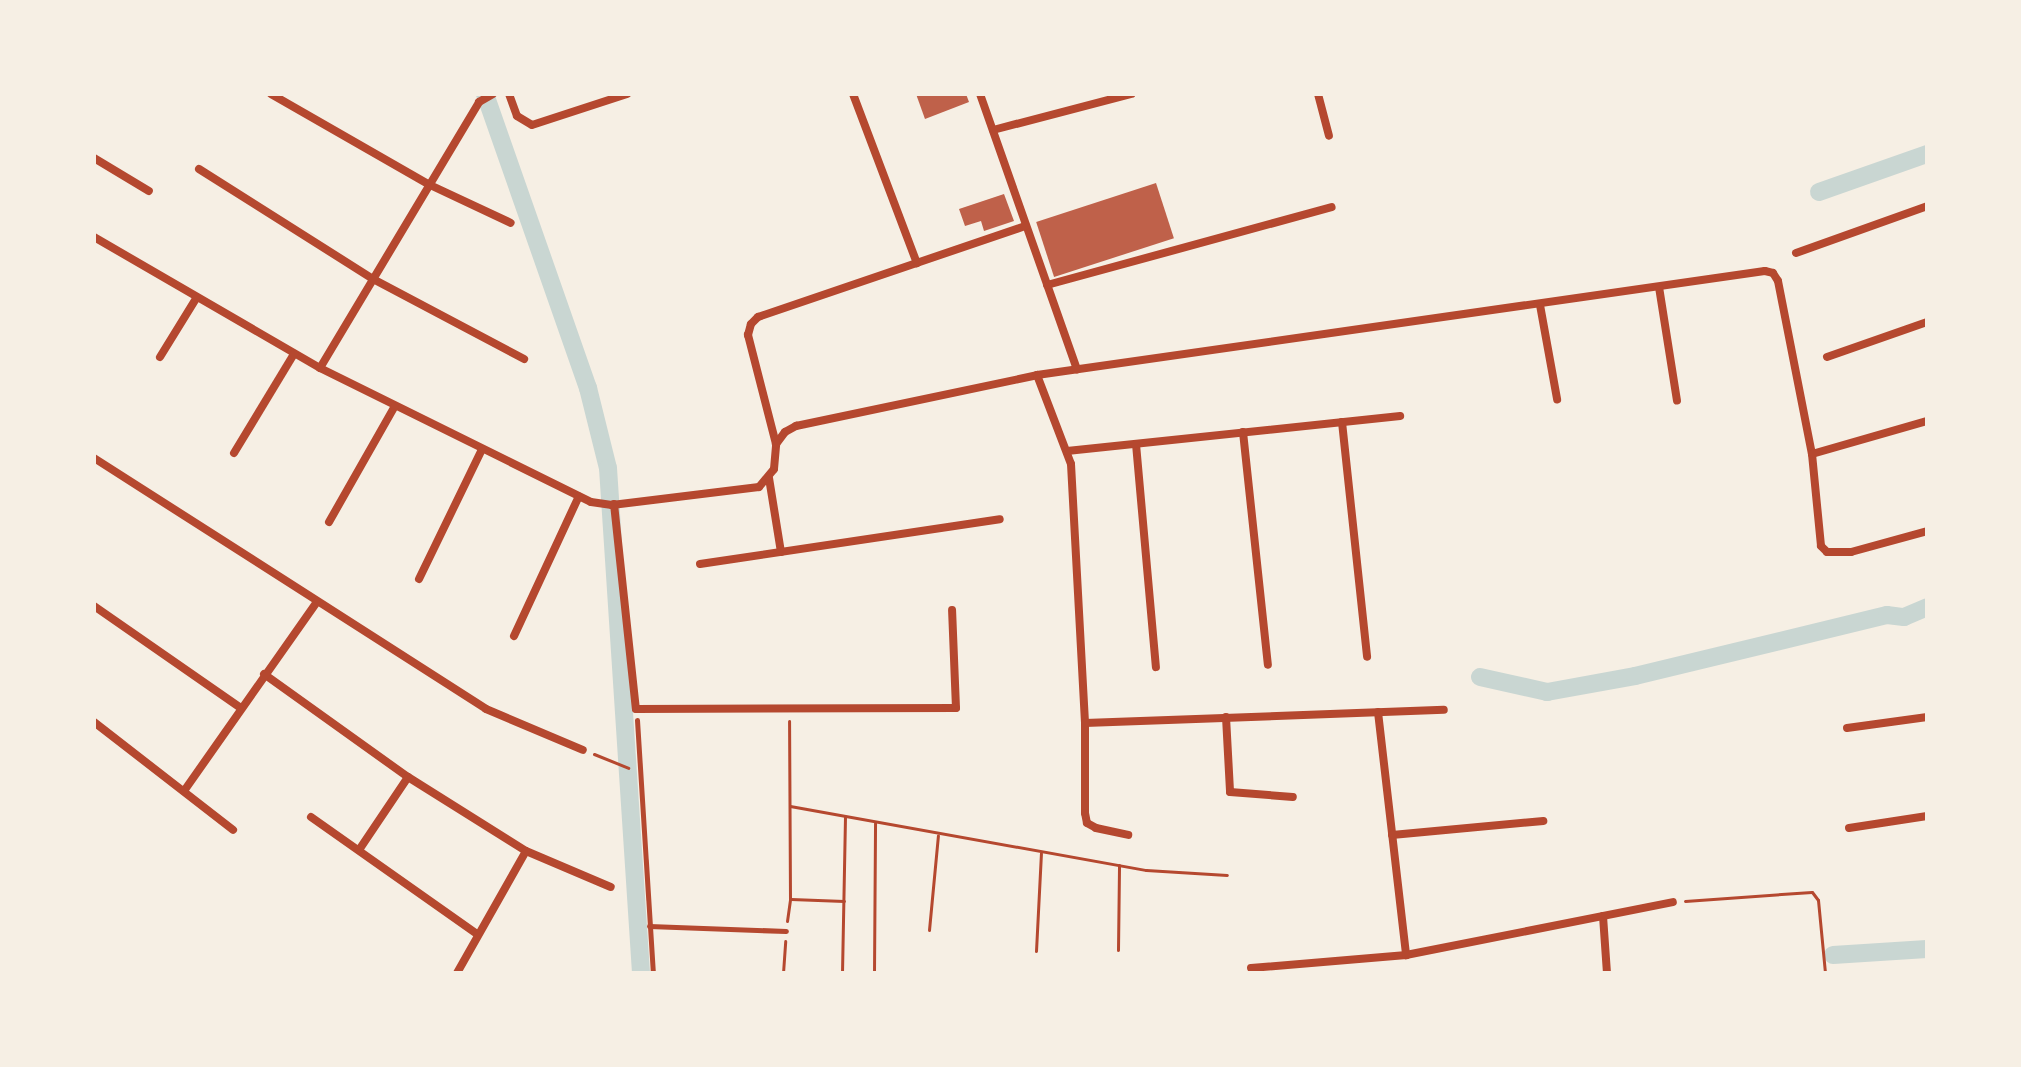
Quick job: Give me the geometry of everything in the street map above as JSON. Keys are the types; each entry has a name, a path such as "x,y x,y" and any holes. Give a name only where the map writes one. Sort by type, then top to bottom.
{"street":[{"path":"271,94 430,185 511,223"},
{"path":"320,368 478,99 493,94"},
{"path":"509,94 517,116 532,125 627,94"},
{"path":"853,94 917,263"},
{"path":"980,94 1077,369"},
{"path":"993,130 1131,94"},
{"path":"1318,94 1329,136"},
{"path":"94,158 149,191"},
{"path":"199,169 373,279 524,359"},
{"path":"1796,253 1927,206"},
{"path":"1047,285 1332,207"},
{"path":"94,237 320,368 591,502 613,504 759,487 769,478 774,469 776,444 748,335 751,324 758,317 1026,226"},
{"path":"776,444 785,432 796,426 1037,375 1773,273 1812,454 1819,538 1827,552 1851,552 1927,531"},
{"path":"1659,287 1677,401"},
{"path":"160,357 197,297"},
{"path":"1540,305 1557,399"},
{"path":"1827,357 1927,322"},
{"path":"234,453 294,354"},
{"path":"1037,375 1071,464 1085,723 1087,823 1128,835"},
{"path":"329,522 395,406"},
{"path":"1067,451 1400,416"},
{"path":"1812,454 1927,421"},
{"path":"1342,422 1367,657"},
{"path":"1243,432 1268,665"},
{"path":"1136,444 1156,667"},
{"path":"419,579 482,449"},
{"path":"94,458 316,603 486,709 583,750"},
{"path":"769,478 781,552"},
{"path":"514,636 579,496"},
{"path":"613,504 636,709 956,708 952,610"},
{"path":"700,564 1000,519"},
{"path":"184,791 316,603"},
{"path":"94,606 241,708"},
{"path":"264,674 408,777 526,851 611,887"},
{"path":"1085,723 1444,710"},
{"path":"1378,712 1406,955"},
{"path":"1226,717 1230,792 1293,797"},
{"path":"1847,728 1927,717"},
{"path":"94,722 233,830"},
{"path":"359,850 408,777"},
{"path":"1849,828 1927,816"},
{"path":"311,817 478,935"},
{"path":"1392,835 1543,821"},
{"path":"457,973 526,851"},
{"path":"1251,968 1406,955 1673,902"},
{"path":"1603,916 1607,973"}],"lane":[{"path":"637,720 653,973"},
{"path":"649,926 786,931"}],"path":[{"path":"783,973 790,899 789,721 784,717"},
{"path":"583,750 635,770"},
{"path":"790,806 1041,853 1119,865 1227,875"},
{"path":"842,973 845,817"},
{"path":"874,973 875,823"},
{"path":"929,930 938,835"},
{"path":"1036,951 1041,853"},
{"path":"1118,950 1119,865"},
{"path":"1673,902 1812,892 1818,900 1825,973"},
{"path":"790,899 844,901"}],"building":[{"path":"916,94 966,94 969,102 925,119"},
{"path":"1156,183 1174,238 1054,277 1036,222"},
{"path":"1004,194 1014,221 984,231 981,221 965,226 959,209"}],"waterway":[{"path":"485,94 588,388 608,468 641,973"},
{"path":"1819,192 1927,154"},
{"path":"1480,677 1547,692 1635,676 1887,615 1904,617 1927,607"},
{"path":"1833,955 1927,949"}]}
